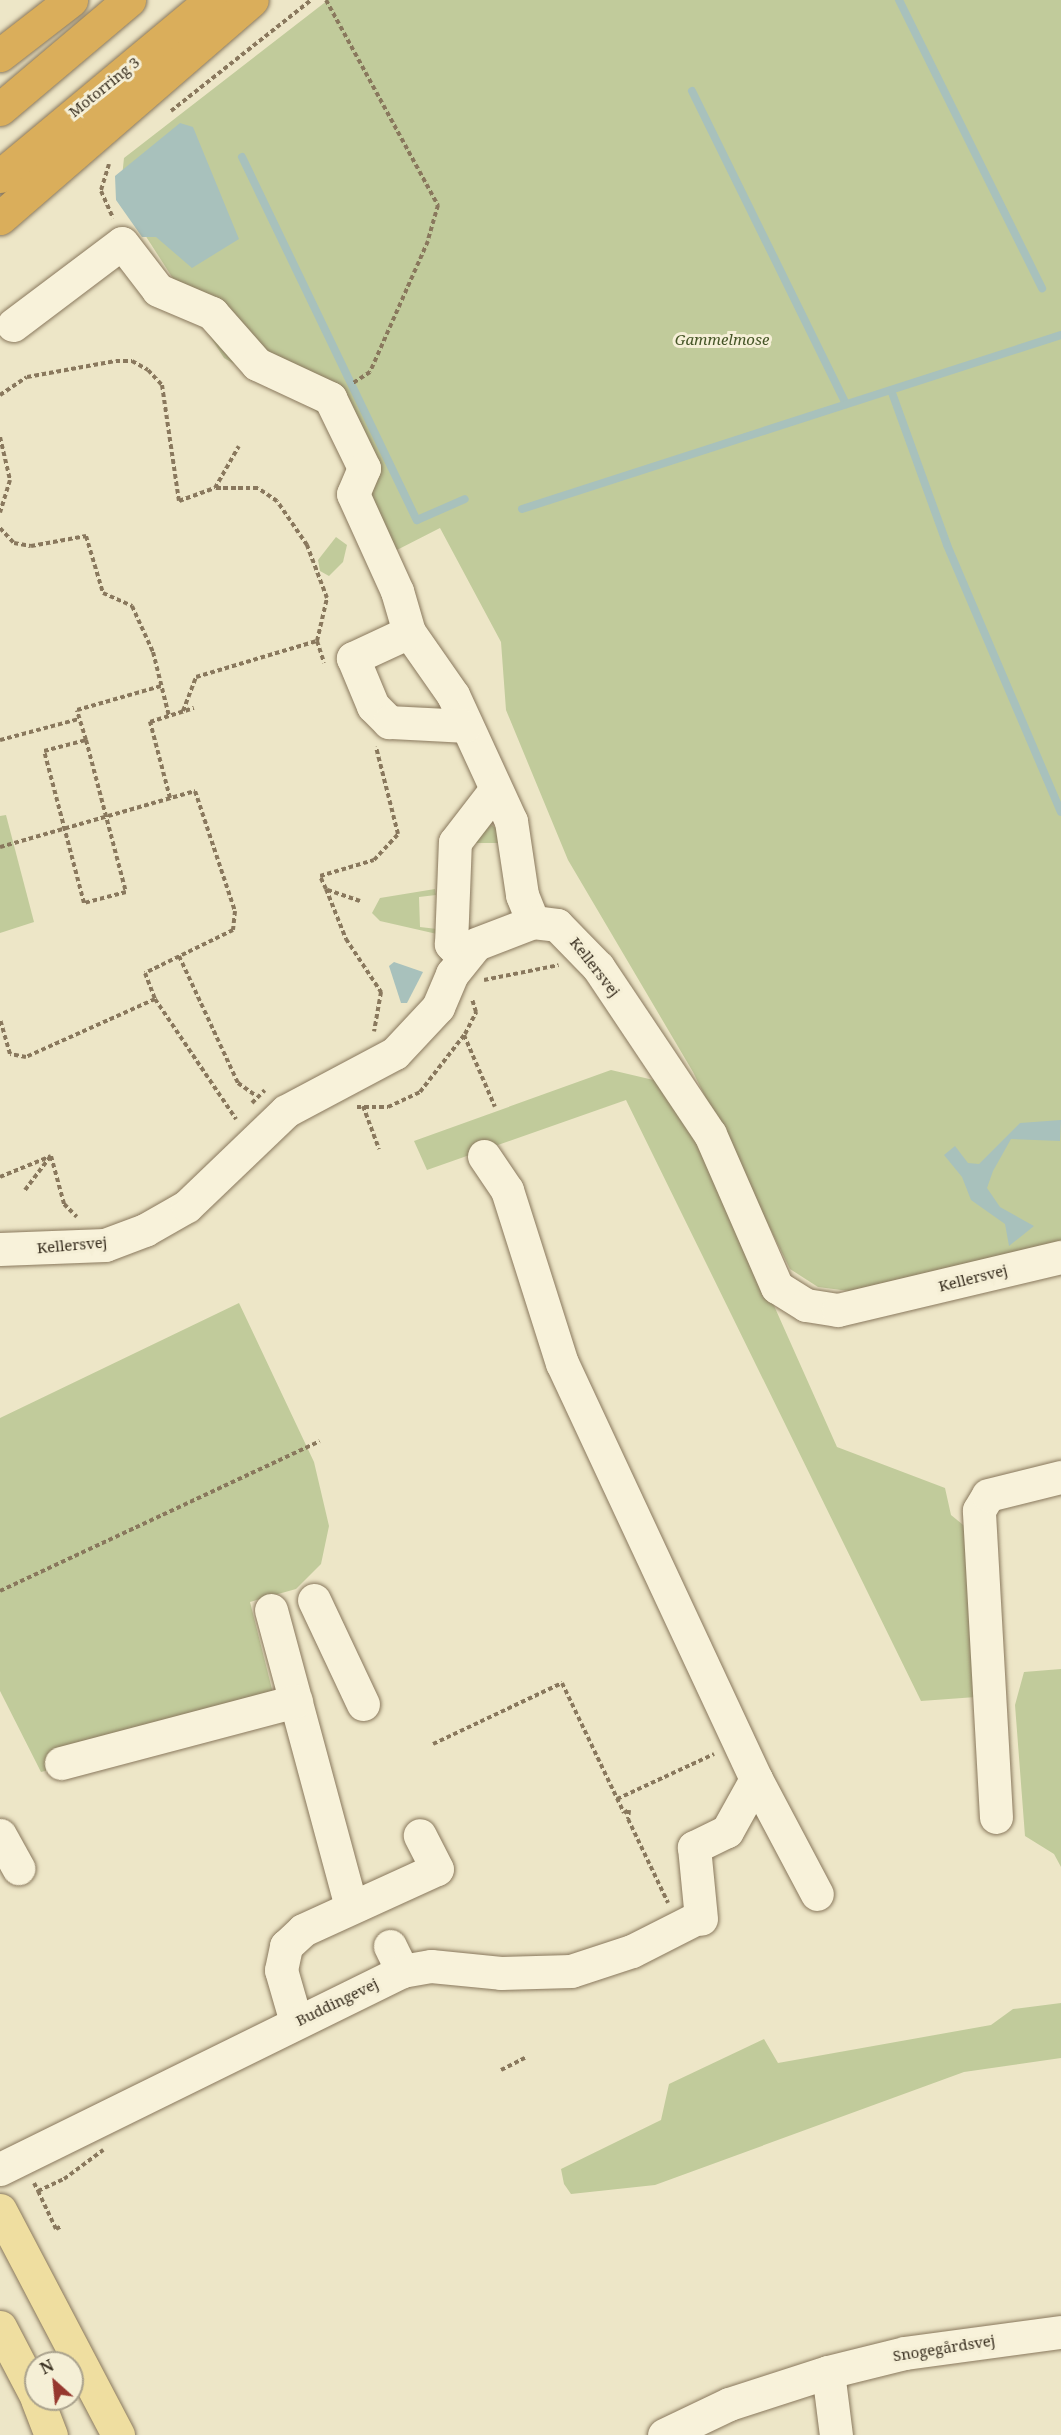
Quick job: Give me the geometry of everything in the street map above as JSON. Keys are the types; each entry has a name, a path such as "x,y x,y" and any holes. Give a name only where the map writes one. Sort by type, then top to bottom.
{"highway":[{"path":"0,55 71,0"},
{"path":"0,110 129,0"},
{"name":"Motorring 3","path":"0,176 210,0"},
{"path":"0,218 252,0"}],"main road":[{"path":"0,2210 118,2435"},
{"path":"0,2327 45,2418"}],"street":[{"path":"12,326 122,243 158,290 212,313 257,364 330,398 364,468 352,494 397,591 409,632 439,670 511,821 522,895 532,922"},
{"path":"409,632 353,658 373,706 389,722 465,726"},
{"path":"470,969 451,944 455,842 495,790"},
{"name":"Kellersvej","path":"0,1249 105,1245 146,1230 187,1206 286,1111 394,1053 438,1007 470,969 496,932 532,922 557,925 587,953 710,1134 777,1287 806,1305 838,1310 1061,1257"},
{"path":"484,1156 507,1190 562,1363 756,1779 817,1894"},
{"path":"996,1817 979,1510 987,1495 1061,1477"},
{"path":"314,1600 363,1704"},
{"path":"271,1610 351,1907"},
{"path":"61,1763 296,1701"},
{"name":"Buddingevej","path":"0,2169 296,2022 396,1959 431,1966 571,1971 632,1951 698,1919 694,1847 727,1831 756,1779"},
{"path":"0,1835 18,1868"},
{"path":"296,2022 281,1970 286,1946 303,1930 437,1869 420,1835"},
{"name":"Snogegårdsvej","path":"664,2435 729,2404 828,2372 905,2353 1061,2331"},
{"path":"828,2372 836,2435"}],"path":[{"path":"167,114 311,0"},
{"path":"326,0 438,205 428,241 370,372 360,379"},
{"path":"113,156 102,174 101,192 122,243"},
{"path":"0,395 27,377 132,361 162,385 179,501 215,488 258,488 277,501 293,521 327,598 317,641 328,674"},
{"path":"0,437 10,480 0,513"},
{"path":"215,488 239,446"},
{"path":"0,528 14,543 32,546 86,536 103,593 132,606 161,686 169,716"},
{"path":"183,711 196,677 317,641"},
{"path":"86,740 44,751 84,903 126,892 86,740 77,710 161,686"},
{"path":"170,798 150,722 194,708"},
{"path":"0,740 79,719"},
{"path":"365,1036 375,1030 381,992 346,939 320,876 374,860 398,834 385,765 370,735"},
{"path":"0,847 195,791 236,911 233,930 145,973 155,999 242,1127"},
{"path":"326,889 360,901"},
{"path":"470,969 554,967 587,953"},
{"path":"179,956 238,1083 255,1095"},
{"path":"0,1018 10,1054 26,1057 155,999"},
{"path":"464,1035 495,1107"},
{"path":"251,1106 255,1095 275,1084"},
{"path":"363,1106 379,1149"},
{"path":"0,1177 51,1156"},
{"path":"25,1190 51,1156"},
{"path":"51,1156 64,1204 82,1218"},
{"path":"0,1591 320,1441"},
{"path":"433,1744 562,1683 624,1813 629,1810 628,1819 660,1886"},
{"path":"617,1799 739,1742"},
{"path":"501,2070 525,2058"},
{"path":"38,2192 98,2158 106,2146"},
{"path":"43,2177 33,2181 56,2229 62,2226"}],"green space":[{"name":"Gammelmose","path":"328,0 1061,0 1061,1241 849,1291 818,1287 790,1269 693,1072 568,860 506,710 501,642 440,528 391,553 321,414 224,358 120,196 124,158"},
{"path":"336,537 347,545 343,562 329,576 320,571 318,560"},
{"path":"6,815 34,922 0,933 0,816"},
{"path":"490,824 500,831 503,843 468,843"},
{"path":"435,889 436,895 419,897 420,927 437,929 437,934 380,921 372,913 380,898"},
{"path":"611,1070 662,1082 710,1162 837,1447 945,1488 951,1515 973,1533 976,1697 921,1701 626,1100 427,1170 414,1141"},
{"path":"239,1303 314,1462 329,1526 321,1564 296,1589 250,1602 278,1713 41,1772 0,1691 0,1418"},
{"path":"1061,1669 1061,1867 1054,1854 1025,1836 1015,1705 1024,1672"},
{"path":"1061,2003 1061,2058 964,2072 655,2185 571,2194 564,2184 561,2169 661,2120 669,2084 764,2039 778,2063 991,2025 1013,2009"}],"water":[{"path":"180,123 193,127 239,239 192,268 156,237 142,237 116,200 115,176"},
{"path":"394,962 423,972 407,1003 401,1003 389,966"},
{"path":"1061,1120 1060,1141 1011,1139 993,1171 987,1188 1000,1207 1034,1226 1009,1246 1005,1224 971,1200 962,1177 944,1155 955,1146 968,1163 979,1164 1020,1123"}],"waterway":[{"path":"899,0 1042,288"},
{"path":"692,91 846,404"},
{"path":"242,157 417,520 465,499"},
{"path":"522,509 1061,335"},
{"path":"891,390 947,545 1061,812"}]}
